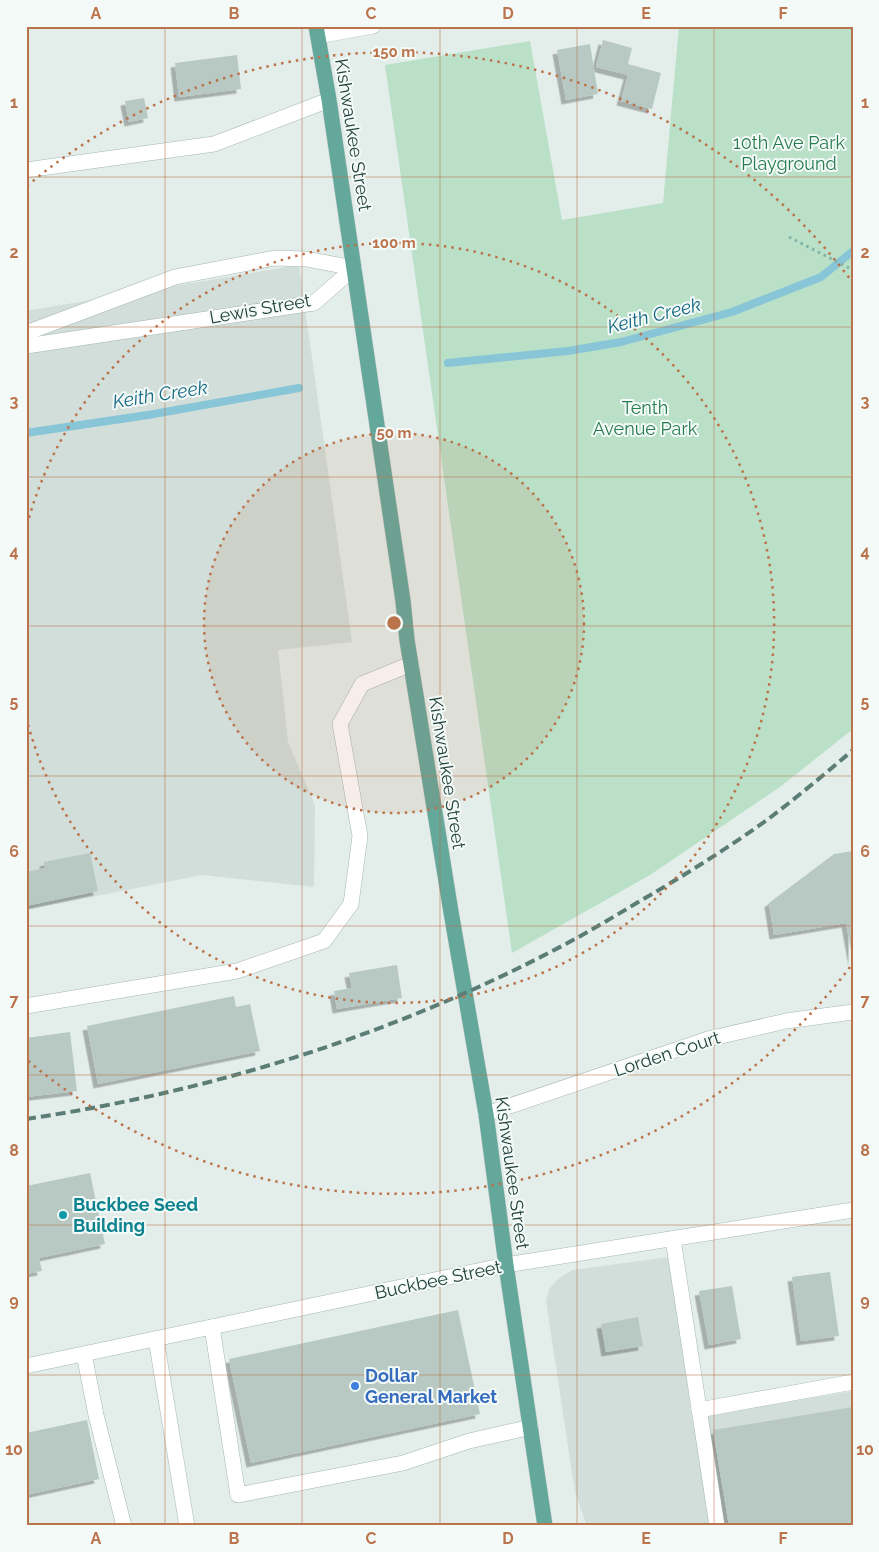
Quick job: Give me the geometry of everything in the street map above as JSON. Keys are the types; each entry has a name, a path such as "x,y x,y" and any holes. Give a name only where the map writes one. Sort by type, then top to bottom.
{"main road":[{"name":"Kishwaukee Street","path":"317,31 354,268 411,664 449,902 486,1114 506,1265 545,1526"}],"street":[{"path":"317,31 373,26"},
{"path":"26,170 214,144 329,100"},
{"path":"26,333 175,277 275,258 306,259 354,268"},
{"name":"Lewis Street","path":"26,346 314,302 354,268"},
{"path":"26,1006 237,970 324,941 351,904 360,836 340,724 362,684 411,664"},
{"name":"Lorden Court","path":"486,1114 708,1039 786,1021 853,1012"},
{"name":"Buckbee Street","path":"26,1366 506,1265 853,1210"},
{"path":"673,1239 716,1526"},
{"path":"212,1327 238,1495 403,1463 469,1441 530,1427"},
{"path":"156,1339 187,1526"},
{"path":"84,1354 96,1415 124,1526"},
{"path":"699,1410 853,1382"}],"path":[{"path":"789,237 853,270"}],"shaded area":[{"path":"299,265 352,642 278,650 288,742 315,805 314,887 202,875 26,910 26,311"},
{"path":"669,1257 692,1419 853,1391 853,1526 587,1526 575,1492 546,1301 549,1289 558,1279 572,1270"}],"green space":[{"name":"Tenth Avenue Park","path":"679,26 853,26 853,729 780,787 650,875 512,953 385,65 530,41 562,220 663,203"}],"building":[{"path":"603,40 632,48 628,64 661,73 652,109 621,101 628,75 596,67"},
{"path":"590,44 598,94 566,100 557,50"},
{"path":"237,55 241,89 179,97 175,63"},
{"path":"144,98 148,118 129,122 125,101"},
{"path":"853,851 853,961 846,923 774,935 769,903 834,854"},
{"path":"90,853 98,891 26,906 26,872 45,868 44,862"},
{"path":"397,965 402,998 337,1009 334,991 352,988 349,973"},
{"path":"234,996 236,1007 250,1004 260,1051 98,1084 87,1026"},
{"path":"70,1032 77,1091 26,1097 26,1038"},
{"name":"Buckbee Seed Building","path":"90,1173 105,1244 39,1258 42,1271 26,1274 26,1186"},
{"path":"830,1272 839,1336 801,1341 792,1277"},
{"path":"732,1286 741,1339 709,1345 699,1291"},
{"name":"Dollar General Market","path":"458,1310 480,1414 251,1463 229,1359"},
{"path":"638,1317 643,1346 606,1352 601,1324"},
{"path":"853,1407 853,1522 829,1526 729,1526 713,1430"},
{"path":"87,1420 99,1479 26,1495 26,1433"}],"waterway":[{"name":"Keith Creek","path":"448,363 568,351 621,342 732,312 821,277 853,251"},
{"name":"Keith Creek","path":"26,433 148,415 299,388"}],"railway":[{"path":"26,1119 97,1107 239,1074 377,1029 444,1002 510,972 575,939 685,874 767,820 853,750"}],"place":[{"name":"Buckbee Seed Building","path":"63,1215"},
{"name":"Dollar General Market","path":"355,1386"}],"park label":[{"name":"10th Ave Park Playground","path":"789,153"}]}
